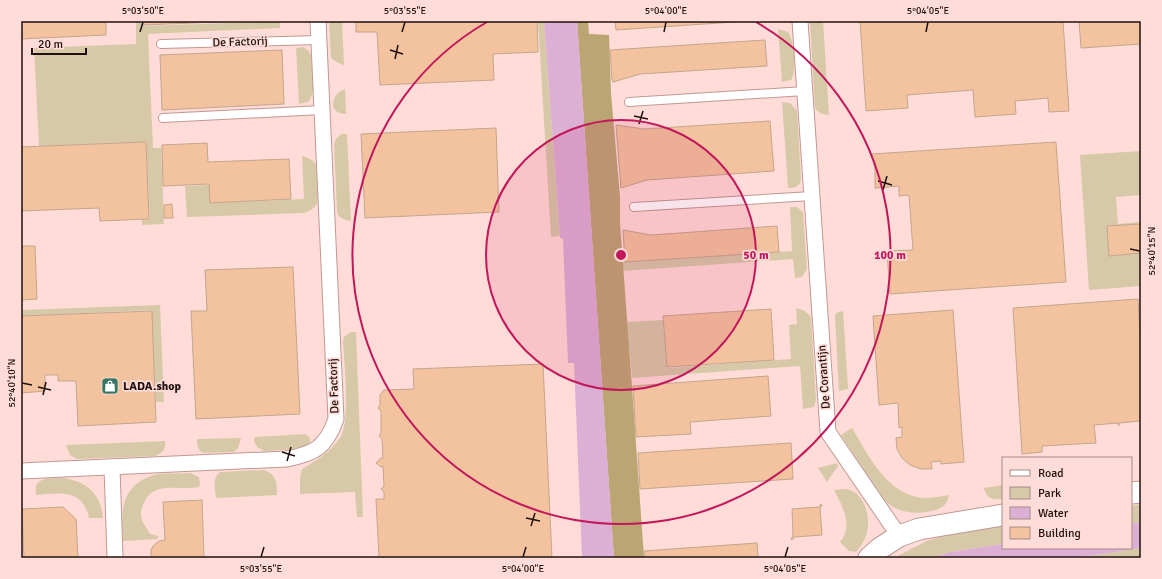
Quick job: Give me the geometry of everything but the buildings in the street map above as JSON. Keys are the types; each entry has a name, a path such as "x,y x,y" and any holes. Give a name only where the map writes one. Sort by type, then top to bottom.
{"street":[{"name":"De Factorij","path":"21,471 286,459 303,456 313,452 329,434 336,419 318,21"},
{"name":"De Corantijn","path":"800,21 828,432 899,536"},
{"path":"112,467 116,558"},
{"path":"869,558 879,549 899,536 919,529 1002,515"}],"lane":[{"name":"De Factorij","path":"160,44 319,40"},
{"path":"629,102 805,91"},
{"path":"163,118 322,110"},
{"path":"634,207 812,196"}],"green space":[{"path":"136,21 142,21 143,26 280,21 280,28 148,34 153,148 161,148 164,224 142,225 142,220 150,219 146,142 39,146 34,48 136,44"},
{"path":"329,21 342,21 344,65 331,58"},
{"path":"538,21 544,21 560,236 551,237"},
{"path":"810,21 823,21 829,115 820,113 815,108"},
{"path":"778,29 788,32 792,41 794,56 793,76 791,80 782,82"},
{"path":"303,47 309,51 311,56 313,87 311,98 308,102 299,104 296,48"},
{"path":"345,89 346,114 342,114 335,110 333,106 336,95"},
{"path":"782,102 790,103 797,111 801,179 798,185 793,188 788,188"},
{"path":"341,134 347,134 351,221 342,218 337,211 334,144 336,139"},
{"path":"1141,151 1141,195 1116,197 1118,224 1141,222 1141,286 1089,290 1080,155"},
{"path":"302,156 309,158 315,163 317,171 318,201 316,206 310,211 304,213 187,217 185,186 209,185 210,203 304,199"},
{"path":"790,207 797,207 803,212 807,269 802,277 795,278 793,259 623,271 623,262 792,251"},
{"path":"160,305 164,402 156,402 151,310 21,316 21,310"},
{"path":"796,308 805,311 811,317 816,400 814,407 803,409 800,366 632,378 627,322 663,320 667,368 791,359 789,325 797,324"},
{"path":"843,311 848,389 839,391 835,317 836,313"},
{"path":"351,332 356,332 363,517 357,517 355,492 300,494 300,477 302,469 332,448 340,438 343,430 346,391 343,341 344,337"},
{"path":"852,428 873,462 890,482 900,490 912,496 925,498 949,495 944,506 926,512 914,513 897,509 887,503 841,435"},
{"path":"305,434 310,438 310,442 305,446 295,449 264,451 257,447 254,441 255,437"},
{"path":"241,438 238,448 234,452 203,453 199,449 197,443 197,439"},
{"path":"165,441 163,451 155,456 77,459 70,455 66,445"},
{"path":"837,463 838,466 827,482 818,468"},
{"path":"264,470 272,474 274,477 277,487 277,495 216,498 215,480 217,474 220,472"},
{"path":"190,473 199,477 199,487 168,488 154,491 148,496 144,503 141,512 143,523 150,534 158,536 158,539 123,541 123,509 128,494 133,488 139,482 154,475"},
{"path":"62,478 78,482 91,490 102,509 103,518 89,518 82,502 76,497 62,494 36,495 37,484 39,482 47,479"},
{"path":"1002,485 1002,499 988,497 984,488"},
{"path":"846,489 853,491 858,495 867,514 868,529 866,536 856,552 849,551 840,542 844,536 846,522 843,509 834,490"},
{"path":"1141,504 1141,522 1132,524 1132,506"},
{"path":"1002,526 1002,544 950,552 933,558 894,558 927,541 945,535"},
{"path":"1141,548 1141,558 1076,558"}],"shaded area":[{"path":"577,21 588,21 589,34 609,35 611,93 620,197 620,223 644,558 614,558"}],"water":[{"path":"544,21 577,21 614,558 582,558 574,363 568,363 563,239 560,238"},
{"path":"1141,522 1141,548 1076,558 933,558 950,552 1002,544 1002,549 1132,549 1132,524"}],"place":[{"name":"LADA.shop","path":"110,386"}]}
